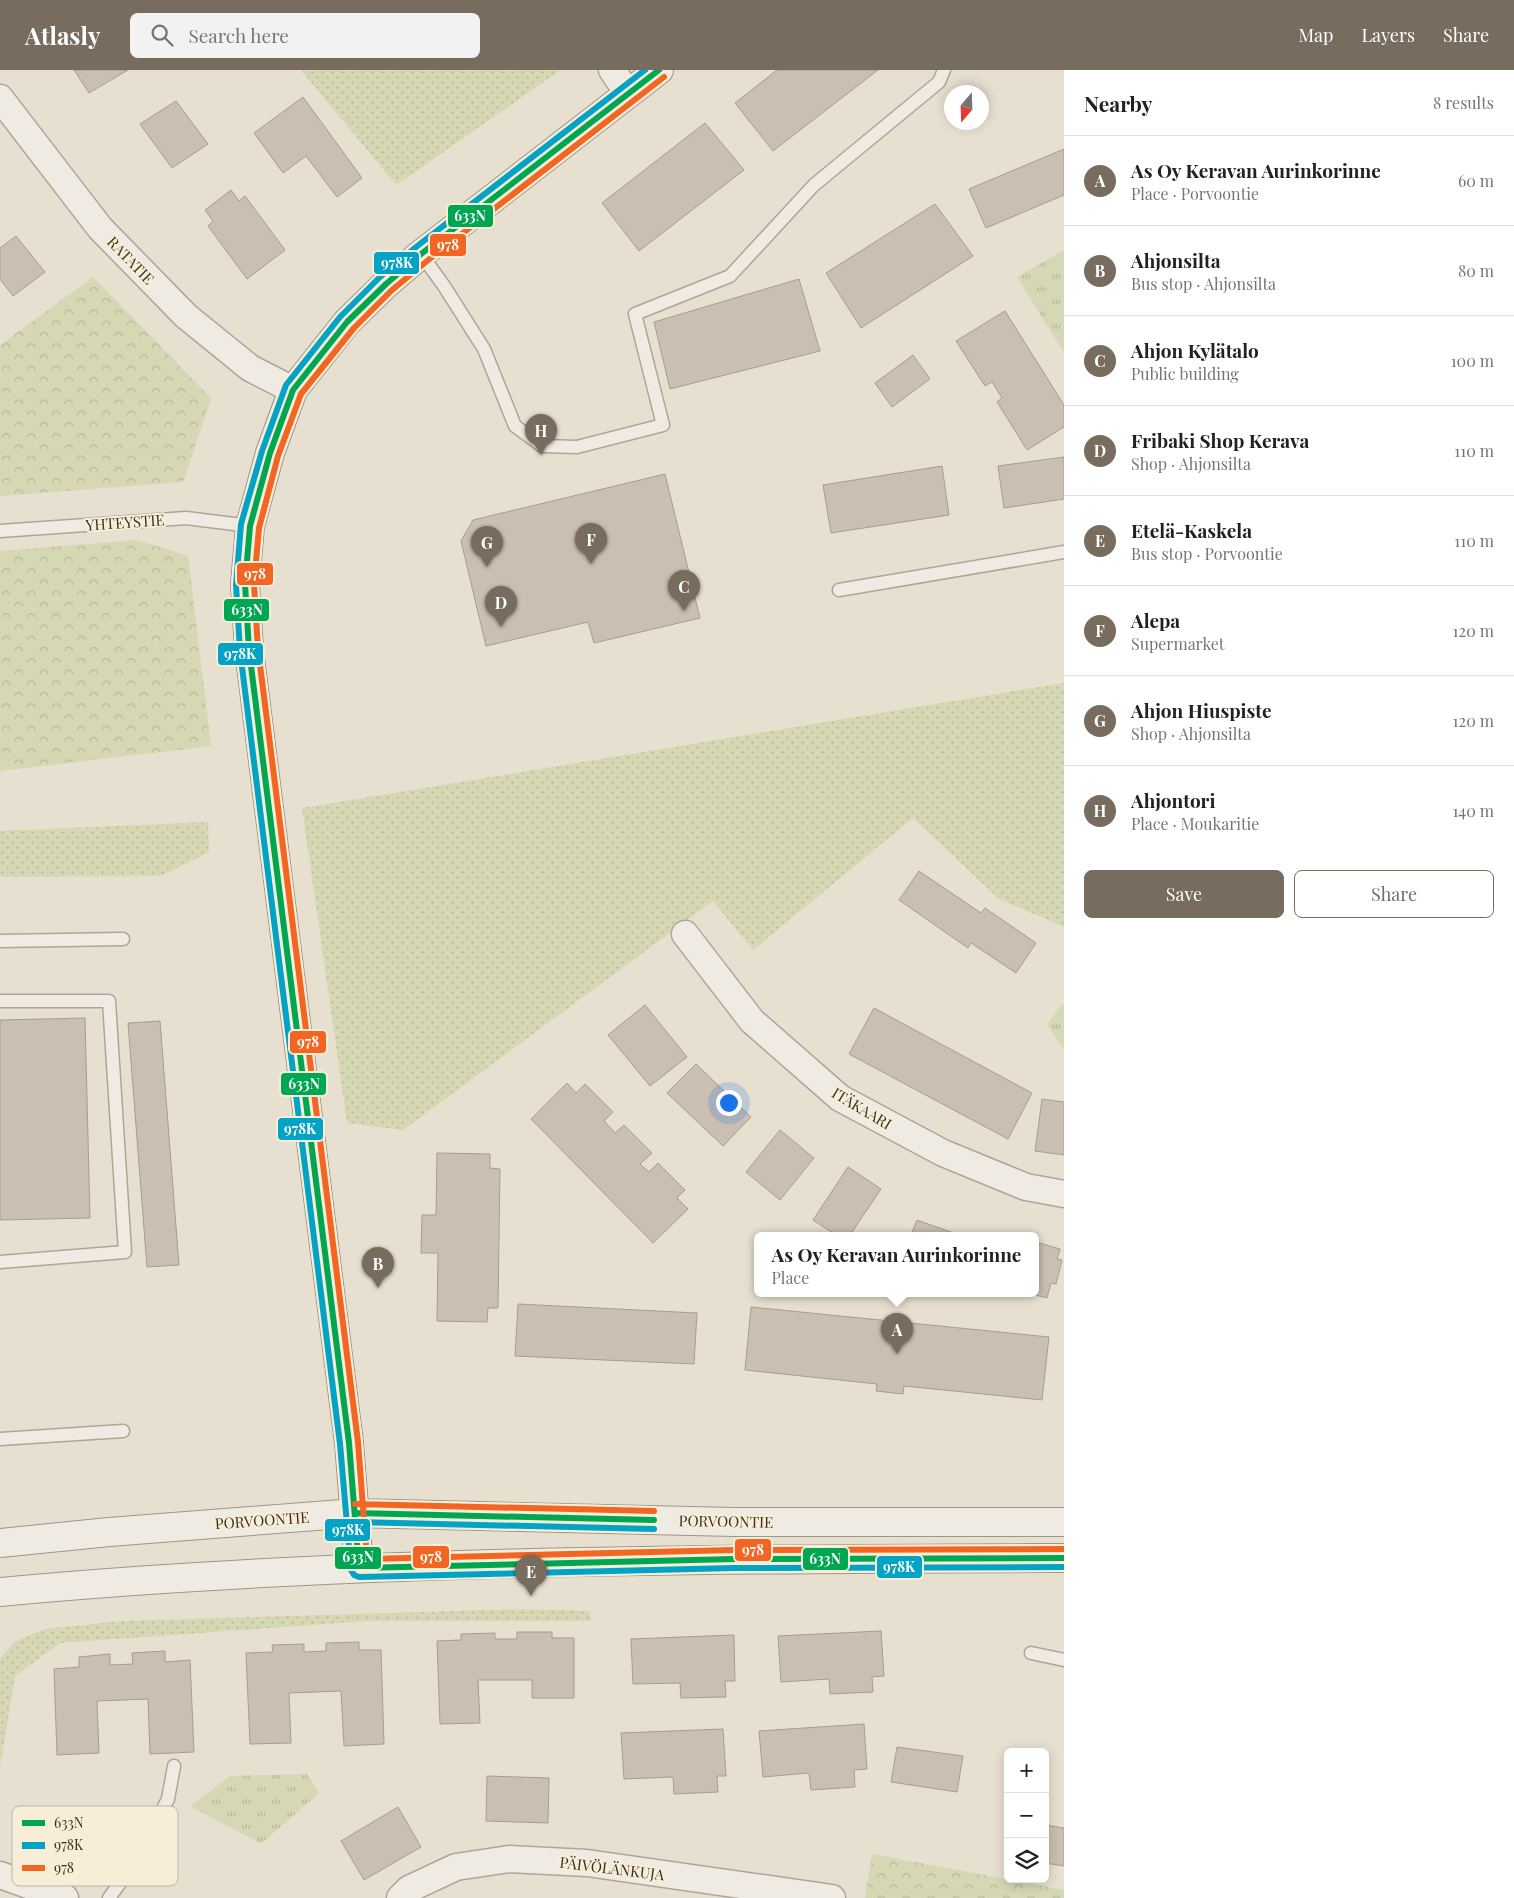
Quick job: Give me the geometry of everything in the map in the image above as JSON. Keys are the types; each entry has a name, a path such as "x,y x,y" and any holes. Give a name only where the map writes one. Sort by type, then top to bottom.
{"street":[{"path":"612,70 628,93"},
{"path":"358,1568 348,1433 249,650 245,584 250,526 270,453 293,390 347,322 386,284 421,254 659,70"},
{"name":"RATATIE","path":"0,98 100,228 186,316 250,368 293,390"},
{"name":"ITÄKAARI","path":"685,934 752,1021 840,1098 942,1153 1026,1187 1064,1194"},
{"name":"PORVOONTIE","path":"0,1543 109,1532 354,1513 734,1522 1064,1522"},
{"path":"0,1592 114,1582 358,1568 734,1559 1064,1558"},
{"name":"PÄIVÖLÄNKUJA","path":"400,1898 409,1889 456,1867 509,1859 587,1863 832,1898"},
{"path":"0,1875 12,1879"},
{"path":"31,1886 65,1898"}],"lane":[{"path":"421,254 484,349 515,426 542,446 578,447 663,425 635,314 730,276 814,186 939,82 944,70"},
{"name":"YHTEYSTIE","path":"0,531 186,518 250,526"},
{"path":"839,590 1064,552"},
{"path":"0,941 123,939"},
{"path":"0,1001 108,1000 125,1252 0,1262"},
{"path":"0,1439 123,1430"},
{"path":"1031,1653 1064,1660"},
{"path":"164,1806 168,1799 174,1766"},
{"path":"110,1898 118,1886"}],"green space":[{"path":"301,70 561,70 396,185"},
{"path":"1064,250 1064,353 1017,277"},
{"path":"93,277 211,398 183,482 0,496 0,345"},
{"path":"137,540 188,556 211,746 0,771 0,551"},
{"path":"1064,683 1064,927 999,899 913,818 753,950 713,901 403,1130 347,1123 302,808"},
{"path":"208,822 209,852 161,876 0,877 0,831"},
{"path":"1064,1004 1064,1049 1047,1025"},
{"path":"526,1609 590,1611 591,1621 367,1621 60,1643 15,1676 0,1767 0,1659 14,1642 45,1629 121,1621"},
{"path":"307,1774 319,1793 261,1844 190,1806 230,1776"},
{"path":"872,1854 1004,1879 1004,1883 1027,1883 1064,1890 1064,1898 865,1898"}],"building":[{"path":"74,70 128,70 89,93"},
{"path":"777,70 878,70 773,151 735,103"},
{"path":"303,97 362,178 337,197 306,156 283,173 254,133"},
{"path":"176,101 208,144 172,168 140,124"},
{"path":"705,123 744,170 639,251 602,203"},
{"path":"1064,149 1064,195 986,228 969,189"},
{"path":"231,190 239,201 245,196 285,250 247,279 208,226 213,221 205,210"},
{"path":"935,204 973,256 861,328 826,273"},
{"path":"16,236 45,272 13,296 0,279 0,248"},
{"path":"799,279 820,351 670,389 654,322"},
{"path":"1005,311 1064,405 1064,427 1027,450 997,402 1002,398 992,382 985,386 956,341"},
{"path":"913,355 930,379 892,407 875,383"},
{"path":"1064,457 1064,499 1004,508 998,466"},
{"path":"942,466 949,515 831,533 823,485"},
{"path":"665,474 700,618 594,643 588,622 486,646 461,541 473,520"},
{"path":"919,871 981,913 985,908 1036,943 1016,973 971,943 968,948 899,900"},
{"path":"645,1005 687,1057 650,1086 608,1035"},
{"path":"874,1008 1032,1093 1008,1139 849,1054"},
{"path":"85,1018 90,1218 0,1220 0,1020"},
{"path":"160,1021 179,1265 147,1267 128,1023"},
{"path":"696,1064 751,1117 723,1146 667,1093"},
{"path":"567,1083 576,1093 585,1084 613,1112 604,1121 615,1133 624,1125 652,1153 640,1164 649,1172 658,1163 685,1190 677,1198 688,1209 653,1243 531,1119"},
{"path":"1042,1099 1064,1102 1064,1155 1035,1151"},
{"path":"780,1130 814,1158 780,1200 746,1172"},
{"path":"437,1153 490,1154 490,1168 500,1169 498,1308 488,1308 487,1322 437,1321 438,1253 421,1253 422,1215 436,1215"},
{"path":"848,1167 881,1189 852,1232 831,1232 813,1220"},
{"path":"917,1220 951,1232 912,1232"},
{"path":"1039,1243 1060,1249 1057,1259 1062,1260 1056,1284 1051,1283 1047,1298 1039,1296"},
{"path":"518,1304 697,1313 694,1364 515,1356"},
{"path":"751,1307 1049,1337 1042,1400 904,1386 903,1394 876,1391 877,1384 745,1370"},
{"path":"881,1631 884,1676 872,1677 873,1692 830,1694 829,1679 781,1682 778,1636"},
{"path":"517,1632 552,1632 552,1638 574,1638 574,1698 532,1698 532,1680 478,1680 480,1723 440,1724 437,1641 461,1640 461,1634 495,1633 495,1639 517,1639"},
{"path":"734,1635 735,1681 725,1681 726,1697 681,1698 680,1683 633,1684 631,1639"},
{"path":"359,1642 359,1650 381,1650 384,1744 344,1746 341,1691 289,1693 291,1743 250,1744 246,1653 273,1652 272,1645 304,1644 304,1652 326,1651 326,1643"},
{"path":"165,1651 165,1662 190,1660 194,1752 150,1754 148,1699 97,1701 99,1753 57,1755 54,1669 79,1667 79,1657 110,1654 110,1665 133,1664 132,1653"},
{"path":"864,1724 867,1769 854,1770 855,1787 811,1790 809,1773 763,1777 759,1731"},
{"path":"723,1729 726,1776 717,1776 718,1792 674,1794 673,1777 624,1779 621,1733"},
{"path":"897,1747 963,1756 957,1792 891,1782"},
{"path":"487,1776 549,1778 548,1823 486,1821"},
{"path":"398,1807 421,1847 364,1880 341,1841"},
{"path":"1049,1826 1064,1828 1064,1866 1049,1864"}],"transit line":[{"name":"978K","path":"645,70 416,247 380,277 340,317 286,385 262,451 241,524 236,585 240,651 340,1444 351,1570 354,1575 359,1577 734,1568 1064,1567"},
{"name":"633N","path":"659,70 421,254 386,284 347,322 293,390 270,453 250,526 245,584 249,650 349,1443 359,1568 734,1559 1064,1558"},
{"name":"978","path":"664,77 427,261 392,290 354,328 301,394 278,456 259,528 254,584 258,649 358,1442 367,1559 734,1550 1064,1549"},
{"name":"978","path":"355,1504 654,1511"},
{"name":"633N","path":"355,1513 654,1520"},
{"name":"978K","path":"355,1522 654,1529"}],"place":[{"name":"Ahjontori","path":"541,455"},
{"name":"Alepa","path":"591,564"},
{"name":"Ahjon Hiuspiste","path":"487,567"},
{"name":"Ahjon Kylätalo","path":"684,611"},
{"name":"Fribaki Shop Kerava","path":"501,627"},
{"name":"Ahjonsilta","path":"378,1288"},
{"name":"As Oy Keravan Aurinkorinne","path":"897,1354"},
{"name":"Etelä-Kaskela","path":"531,1596"}]}
